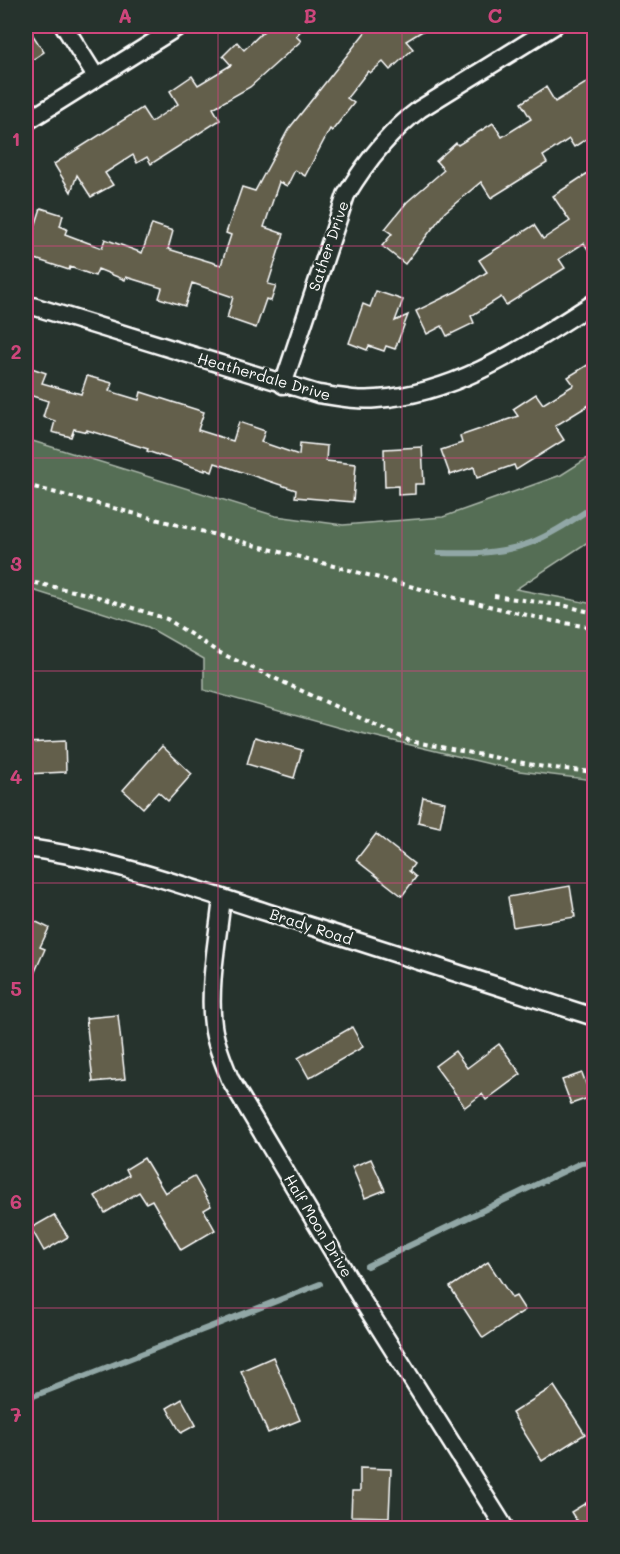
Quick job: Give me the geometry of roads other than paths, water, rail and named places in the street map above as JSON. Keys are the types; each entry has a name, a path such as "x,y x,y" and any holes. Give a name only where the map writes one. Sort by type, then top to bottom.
{"street":[{"path":"64,26 96,77"},
{"path":"26,122 179,26"},
{"name":"Sather Drive","path":"283,385 346,195 367,163 399,124 554,26"},
{"name":"Heatherdale Drive","path":"26,304 283,385 348,399 377,399 434,388 487,369 594,303"},
{"name":"Brady Road","path":"26,848 109,864 594,1017"},
{"name":"Half Moon Drive","path":"222,898 212,1000 213,1026 219,1051 230,1078 366,1306 505,1528"}],"waterway":[{"path":"439,553 485,552 519,547 547,535 594,506"},
{"path":"367,1266 581,1163 594,1162"},
{"path":"26,1399 320,1284"}]}
